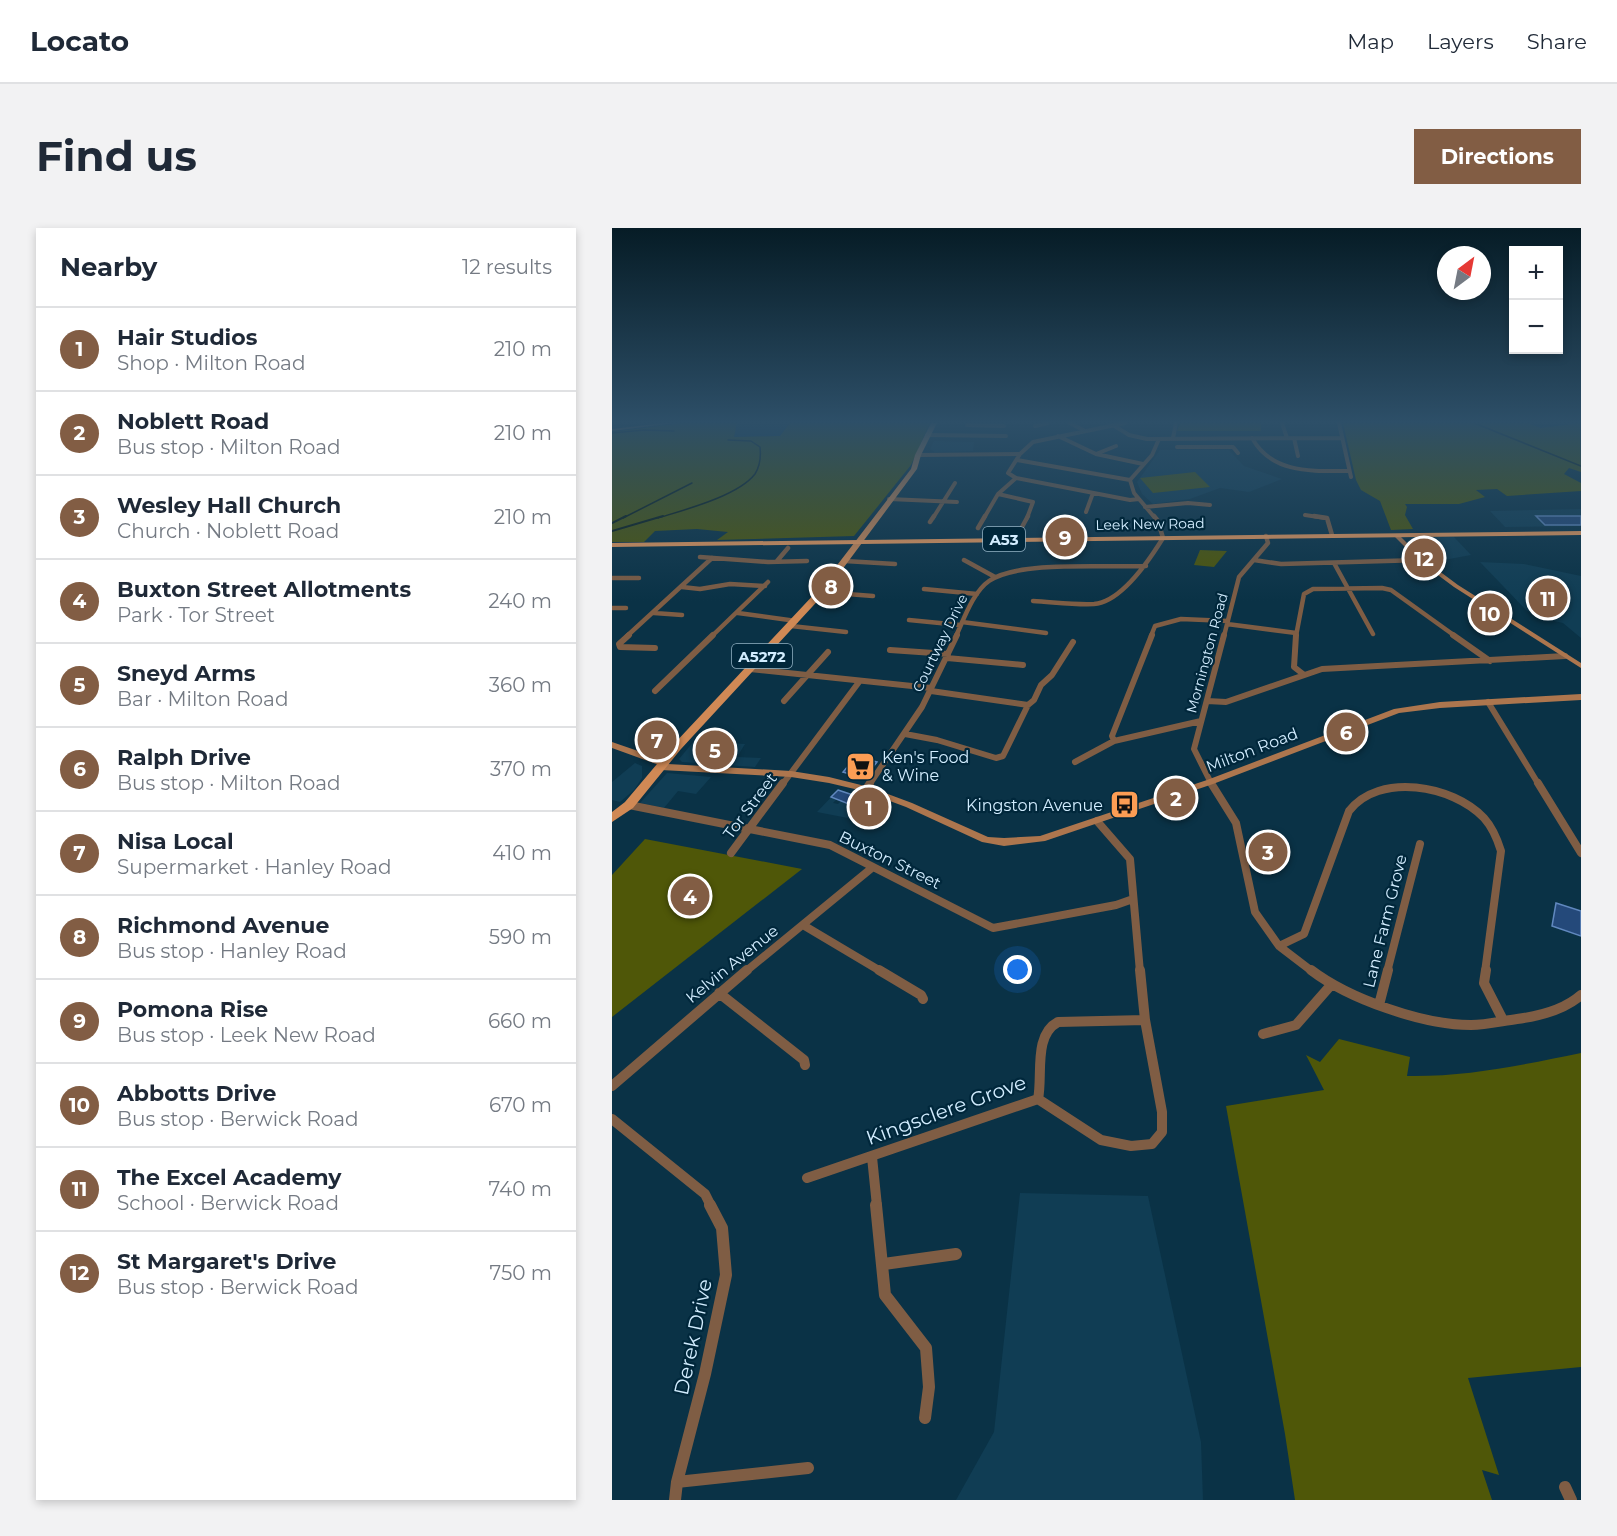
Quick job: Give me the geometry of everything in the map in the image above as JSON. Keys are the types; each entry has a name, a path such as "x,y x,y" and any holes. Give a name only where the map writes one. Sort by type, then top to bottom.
{"highway":[{"name":"Leek New Road","path":"612,545 1581,532"},
{"path":"727,543 742,547 788,548 947,537 954,539"}],"main road":[{"name":"A5272","path":"612,818 629,805 821,592 903,482"}],"street":[{"path":"978,528 998,494 1011,482"},
{"path":"1038,482 1139,499"},
{"path":"1033,601 1096,604 1106,601 1146,566 1163,538 1158,521 1139,499 1130,482"},
{"path":"930,522 945,502 955,483"},
{"path":"1086,512 1093,493"},
{"path":"998,494 1033,502 1022,527"},
{"path":"889,499 957,502"},
{"path":"1145,507 1188,503 1210,505"},
{"path":"1305,515 1327,518 1332,535"},
{"path":"1081,524 1081,538"},
{"path":"1396,535 1421,560 1581,666"},
{"name":"Mornington Road","path":"1266,536 1268,543 1239,577 1194,749 1210,783 1236,823 1256,912 1279,946 1331,985 1415,1018 1471,1025 1531,1017 1570,1005 1581,995"},
{"path":"777,561 788,548"},
{"path":"700,557 807,561"},
{"path":"655,648 620,647 619,644 712,558"},
{"path":"964,560 995,577"},
{"path":"1254,560 1281,564 1421,560"},
{"path":"845,561 895,564"},
{"path":"1334,563 1373,634"},
{"name":"Courtway Drive","path":"866,789 905,734 931,690 961,623 977,594 988,581 1018,570 1146,566"},
{"path":"612,578 639,578"},
{"path":"655,691 738,614 766,584 682,587"},
{"path":"924,589 977,594"},
{"path":"1303,674 1294,666 1296,633 1304,594 1313,589 1391,590 1490,661"},
{"path":"821,592 873,596"},
{"path":"612,608 626,608"},
{"path":"654,613 682,615"},
{"path":"738,614 846,632"},
{"path":"1114,741 1112,736 1155,626 1166,620 1176,619 1227,622 1296,633"},
{"path":"909,620 961,623 1046,633"},
{"path":"905,734 937,740 996,758 1003,756 1028,705 1034,700 1041,685 1052,675 1073,642"},
{"path":"890,650 1023,665"},
{"path":"784,701 828,652"},
{"path":"1207,701 1226,702 1322,669 1565,656"},
{"path":"750,669 931,690 1028,705"},
{"name":"Tor Street","path":"730,853 859,682"},
{"name":"Milton Road","path":"612,745 663,765 790,774 830,780 866,789 986,840 1004,842 1041,839 1210,783 1397,711 1488,702 1581,697"},
{"path":"1488,702 1581,853"},
{"path":"1075,762 1114,741 1201,721"},
{"path":"1279,946 1304,934 1349,811 1360,798 1378,790 1402,787 1437,792 1466,804 1489,822 1500,840 1502,851 1484,983 1503,1020"},
{"name":"Buxton Street","path":"629,805 830,845 993,928 1093,910 1133,899"},
{"path":"1038,1099 1101,1140 1131,1146 1152,1144 1162,1132 1162,1112 1145,1020 1130,859 1097,820"},
{"name":"Lane Farm Grove","path":"1379,1005 1420,844"},
{"name":"Kelvin Avenue","path":"612,1086 719,993 873,867"},
{"path":"803,926 921,995 923,999"},
{"path":"1263,1034 1296,1025 1331,985"},
{"path":"719,993 804,1060 805,1065"},
{"name":"Kingsclere Grove","path":"807,1178 1038,1099 1042,1084 1044,1035 1050,1025 1060,1021 1145,1020"},
{"name":"Derek Drive","path":"612,1119 705,1194 722,1228 726,1275 705,1374 677,1482 675,1500"},
{"path":"872,1157 884,1264 885,1295 926,1348 929,1387 925,1418"},
{"path":"884,1264 956,1254"},
{"path":"677,1482 808,1468"},
{"path":"1565,1487 1571,1500"}],"shaded area":[{"path":"1137,482 1273,482 1249,492 1220,488 1190,499 1153,504 1142,494"},
{"path":"1581,509 1581,526 1505,527 1490,511"},
{"path":"1412,537 1454,537 1471,555 1433,562 1408,544 1407,541"},
{"path":"1480,562 1524,564 1581,576 1581,638 1563,623 1536,617 1526,610"},
{"path":"694,741 745,744 737,757 761,758 755,767 682,762 679,759"},
{"path":"635,763 642,766 642,778 634,790 620,802 612,800 612,782"},
{"path":"667,773 711,777 696,794 678,791 664,808 640,803"},
{"path":"838,790 843,792 833,803 838,804 849,793 877,805 858,820 817,812"},
{"path":"1020,1193 1148,1196 1201,1442 1203,1500 956,1500 994,1432"}],"green space":[{"path":"612,482 897,482 854,536 717,540 728,532 697,529 655,531 644,542 612,542"},
{"path":"1144,482 1205,482 1210,487 1153,493"},
{"path":"1357,482 1581,483 1581,491 1507,496 1497,489 1476,490 1485,497 1459,504 1405,504 1407,507 1405,515 1413,529 1391,530 1380,501 1361,490"},
{"path":"1200,550 1227,551 1214,567 1194,565"},
{"path":"645,839 802,869 612,1017 612,875"},
{"path":"1339,1039 1410,1057 1407,1076 1451,1075 1516,1066 1581,1053 1581,1367 1468,1378 1499,1475 1482,1470 1492,1500 1295,1500 1226,1106 1324,1090 1306,1055 1320,1062"}],"building":[{"path":"1536,516 1581,516 1581,525 1545,525"},
{"path":"653,731 671,737 665,745 657,748 641,742 649,738 645,736"},
{"name":"Ken's Food & Wine","path":"854,759 877,762 870,771 866,770 860,777 843,772"},
{"path":"838,790 877,805 869,812 831,797"},
{"path":"1259,844 1274,844 1277,859 1262,859"},
{"path":"1556,903 1581,911 1581,936 1552,926"}],"waterway":[{"path":"658,518 724,495 746,482"},
{"path":"623,518 692,483"},
{"path":"612,523 626,516"},
{"path":"612,531 663,516"}],"place":[{"name":"Pomona Rise","path":"1065,537"},
{"name":"St Margaret's Drive","path":"1424,558"},
{"name":"Richmond Avenue","path":"831,586"},
{"name":"The Excel Academy","path":"1548,598"},
{"name":"Abbotts Drive","path":"1490,613"},
{"name":"Ralph Drive","path":"1346,732"},
{"name":"Nisa Local","path":"657,740"},
{"name":"Sneyd Arms","path":"715,750"},
{"name":"Ken's Food & Wine","path":"861,766"},
{"name":"Noblett Road","path":"1176,798"},
{"name":"Kingston Avenue","path":"1124,805"},
{"name":"Hair Studios","path":"869,807"},
{"name":"Wesley Hall Church","path":"1268,852"},
{"name":"Buxton Street Allotments","path":"690,896"}]}
